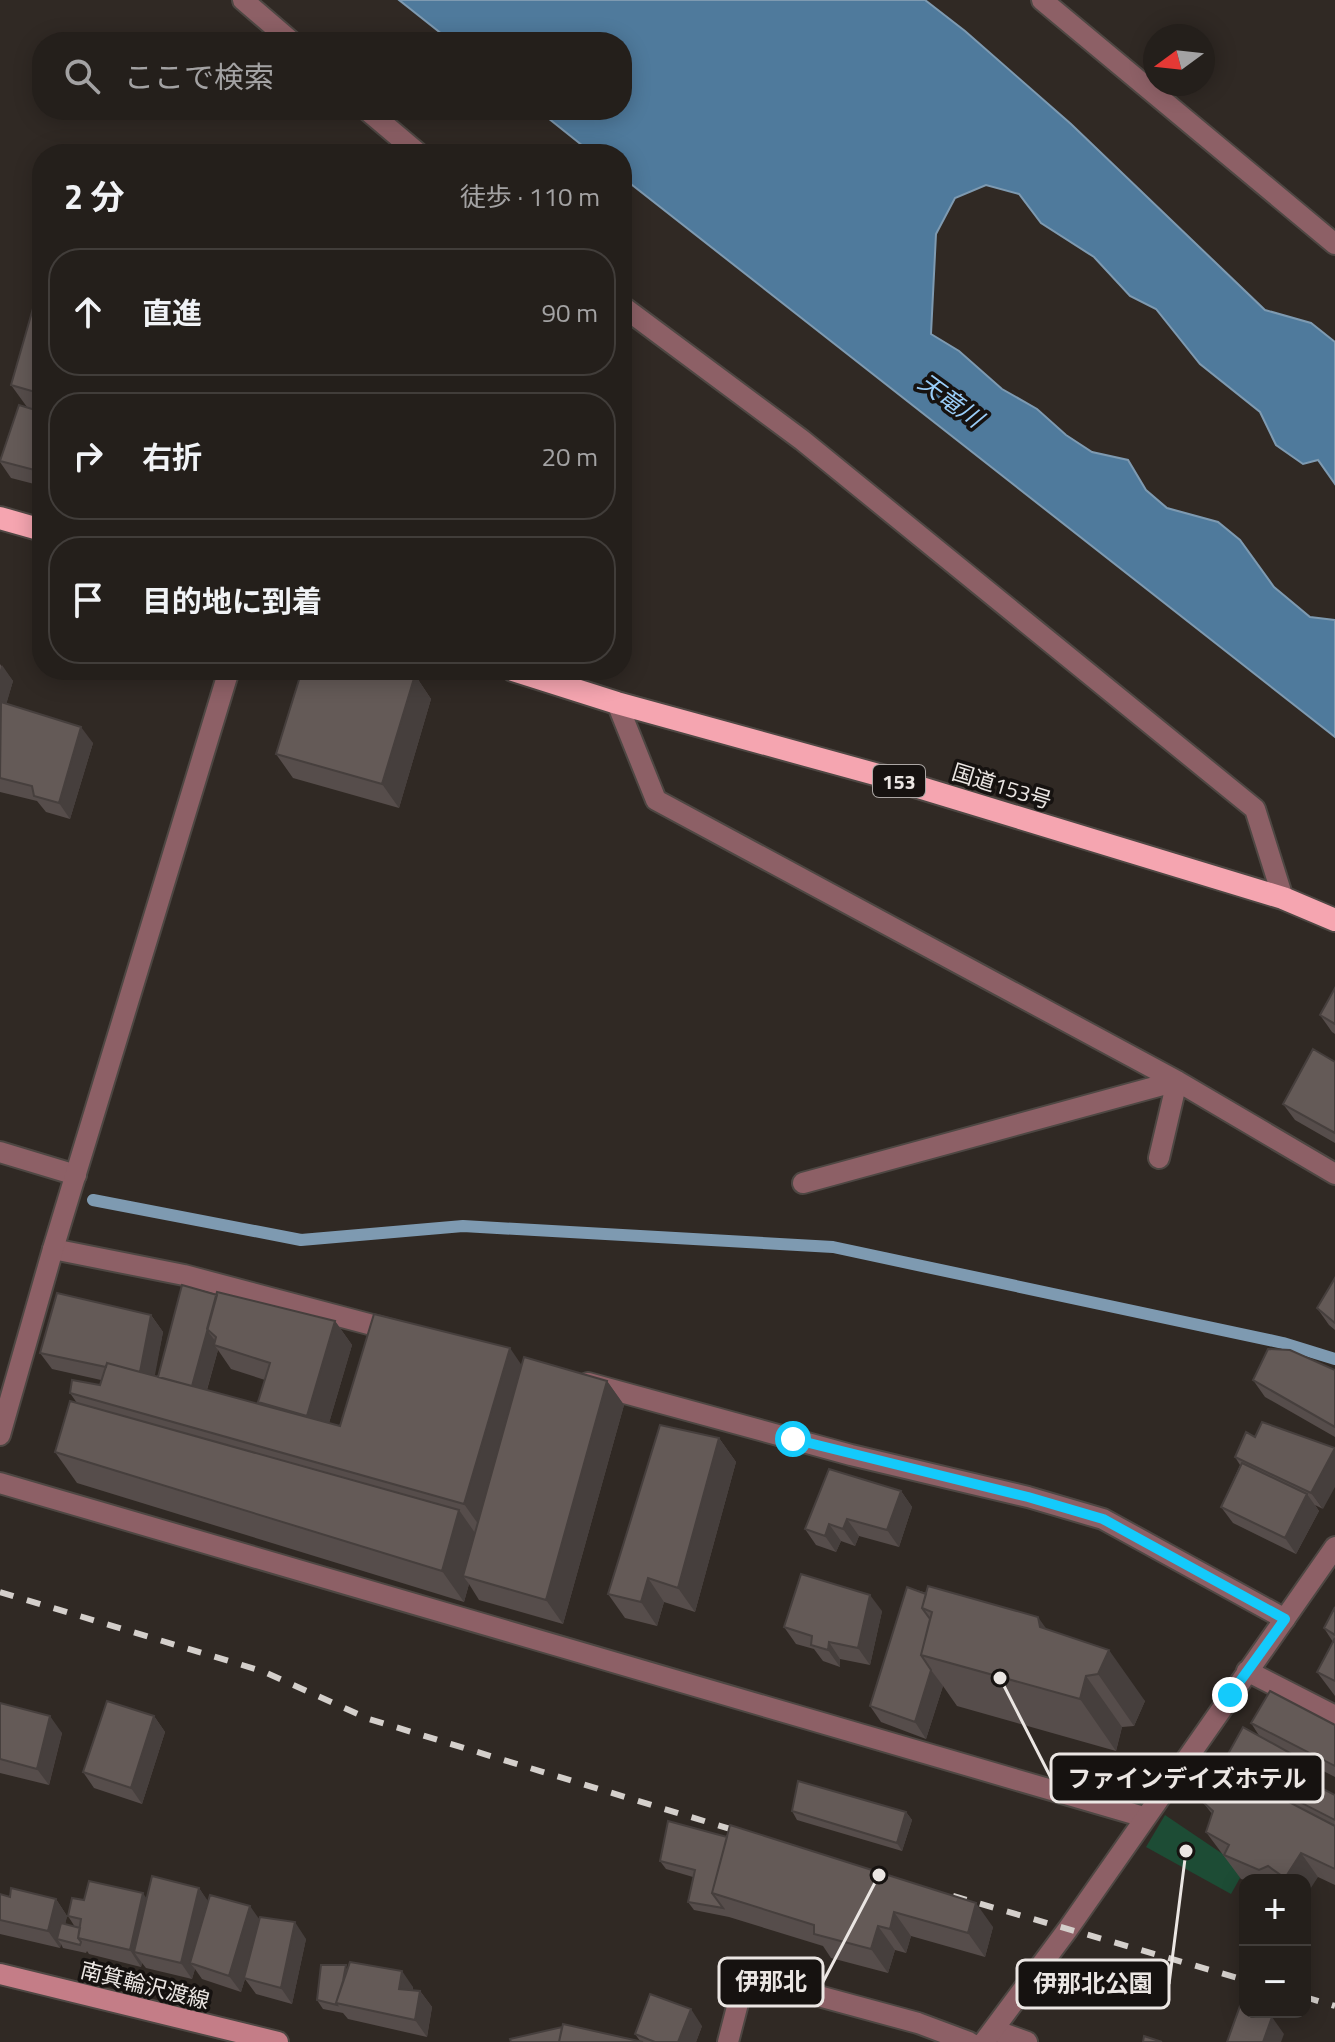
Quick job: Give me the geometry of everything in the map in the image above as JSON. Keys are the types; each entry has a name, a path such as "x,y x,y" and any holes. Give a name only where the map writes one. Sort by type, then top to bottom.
{"highway":[{"path":"0,518 32,527"},
{"name":"国道153号","path":"545,680 882,776 1283,898 1335,920"}],"main road":[{"name":"南箕輪沢渡線","path":"0,1974 278,2042"}],"street":[{"path":"243,0 280,32"},
{"path":"1042,0 1335,244"},
{"path":"377,120 400,144"},
{"path":"632,313 802,440 1255,809 1283,898"},
{"path":"0,1435 53,1249 226,680"},
{"path":"617,703 656,800 1177,1081 1335,1174"},
{"path":"1159,1158 1177,1081"},
{"path":"803,1183 1177,1081"},
{"path":"0,1152 76,1175"},
{"path":"53,1249 184,1275 412,1335"},
{"path":"563,1376 851,1455 1028,1497 1103,1519 1285,1619"},
{"path":"0,1483 1144,1817"},
{"path":"1027,2042 989,2036 1068,1929 1335,1547"},
{"path":"1247,1671 1335,1716"},
{"path":"728,2042 745,1976 918,2023 969,2042"}],"green space":[{"path":"1165,1815 1245,1869 1239,1874 1231,1894 1146,1847"}],"water":[{"name":"天竜川","path":"399,0 925,0 965,31 1071,124 1265,310 1311,323 1335,342 1335,484 1318,460 1303,464 1276,445 1260,412 1200,364 1156,309 1130,296 1094,257 1041,223 1019,194 986,185 955,198 936,234 931,334 959,351 1002,389 1037,409 1066,435 1092,452 1128,460 1146,490 1167,508 1218,522 1240,540 1274,587 1310,617 1335,620 1335,737 632,185 632,144 580,144 550,120 632,120 632,32 439,32"}],"building":[{"path":"32,312 32,391 11,385"},
{"path":"19,405 32,409 32,469 0,461"},
{"path":"299,680 413,680 382,784 276,754"},
{"path":"1,702 81,727 59,803 34,796 32,786 0,778"},
{"path":"1335,988 1335,1024 1320,1015"},
{"path":"1313,1049 1335,1062 1335,1133 1283,1104"},
{"path":"1335,1278 1335,1323 1317,1308"},
{"path":"182,1285 217,1295 192,1386 158,1377"},
{"path":"217,1292 335,1321 307,1416 258,1402 270,1363 214,1345 216,1337 207,1329"},
{"path":"57,1293 151,1315 140,1372 107,1363 106,1367 40,1353"},
{"path":"374,1314 510,1348 464,1504 70,1393 72,1380 100,1385 107,1363 340,1426"},
{"path":"1268,1349 1290,1350 1335,1370 1335,1427 1253,1380"},
{"path":"524,1357 607,1381 546,1600 463,1576"},
{"path":"70,1401 459,1510 442,1571 55,1452"},
{"path":"1262,1422 1335,1448 1311,1493 1235,1457 1246,1432 1255,1437"},
{"path":"660,1425 719,1438 678,1588 648,1578 641,1602 608,1594"},
{"path":"1242,1463 1307,1494 1285,1538 1221,1507"},
{"path":"829,1469 901,1491 887,1530 847,1519 843,1529 829,1524 825,1536 805,1529"},
{"path":"801,1574 870,1595 858,1648 829,1642 828,1650 811,1645 812,1636 784,1627"},
{"path":"928,1586 1038,1617 1040,1627 1109,1650 1098,1674 1086,1676 1080,1699 921,1655 932,1612 922,1608"},
{"path":"907,1587 926,1594 922,1608 930,1619 921,1655 931,1670 915,1722 870,1706"},
{"path":"1335,1607 1335,1635 1324,1628"},
{"path":"1335,1638 1335,1681 1317,1672"},
{"path":"1270,1691 1335,1725 1335,1766 1251,1723"},
{"path":"107,1701 154,1716 131,1788 83,1772"},
{"path":"0,1703 50,1716 37,1769 0,1759"},
{"path":"1243,1727 1290,1753 1286,1770 1335,1795 1335,1820 1223,1763"},
{"path":"1224,1768 1335,1826 1335,1869 1301,1853 1288,1874 1279,1874 1268,1866 1259,1870 1224,1855 1229,1845 1206,1832 1213,1811 1203,1802"},
{"path":"798,1781 906,1812 897,1843 792,1811"},
{"path":"668,1821 727,1837 712,1893 723,1908 688,1902 695,1870 660,1861"},
{"path":"730,1825 976,1903 968,1933 894,1912 890,1929 878,1926 871,1949 814,1934 814,1925 712,1893"},
{"path":"152,1876 199,1888 181,1963 134,1952"},
{"path":"89,1881 143,1893 130,1950 78,1938 81,1919 68,1916 72,1898 84,1900"},
{"path":"11,1888 56,1899 48,1931 0,1920 0,1894 10,1897"},
{"path":"210,1895 250,1906 229,1976 190,1963"},
{"path":"260,1917 295,1922 281,1988 244,1978"},
{"path":"61,1923 80,1928 80,1945 57,1939"},
{"path":"350,1962 402,1971 399,1989 420,1991 415,2020 336,2003"},
{"path":"321,1965 346,1965 337,2005 317,2000"},
{"path":"650,1994 691,2009 678,2042 655,2042 635,2034"},
{"path":"1239,2009 1239,2018 1272,2018 1263,2042 1227,2042"},
{"path":"563,2024 643,2042 559,2042"},
{"path":"562,2027 559,2042 511,2042 510,2039"},
{"path":"1144,2036 1162,2042 1143,2042"}],"waterway":[{"path":"93,1200 301,1240 463,1226 833,1247 1283,1343 1335,1359"}],"railway":[{"path":"0,1592 262,1671 369,1719 750,1835"},
{"path":"953,1896 1239,1978"},
{"path":"1311,1999 1335,2006"}],"place":[{"name":"ファインデイズホテル","path":"1000,1678"},
{"name":"伊那北公園","path":"1186,1851"},
{"name":"伊那北","path":"879,1875"}],"route":[{"path":"793,1439 1028,1497 1103,1519 1285,1619 1230,1695"}]}
